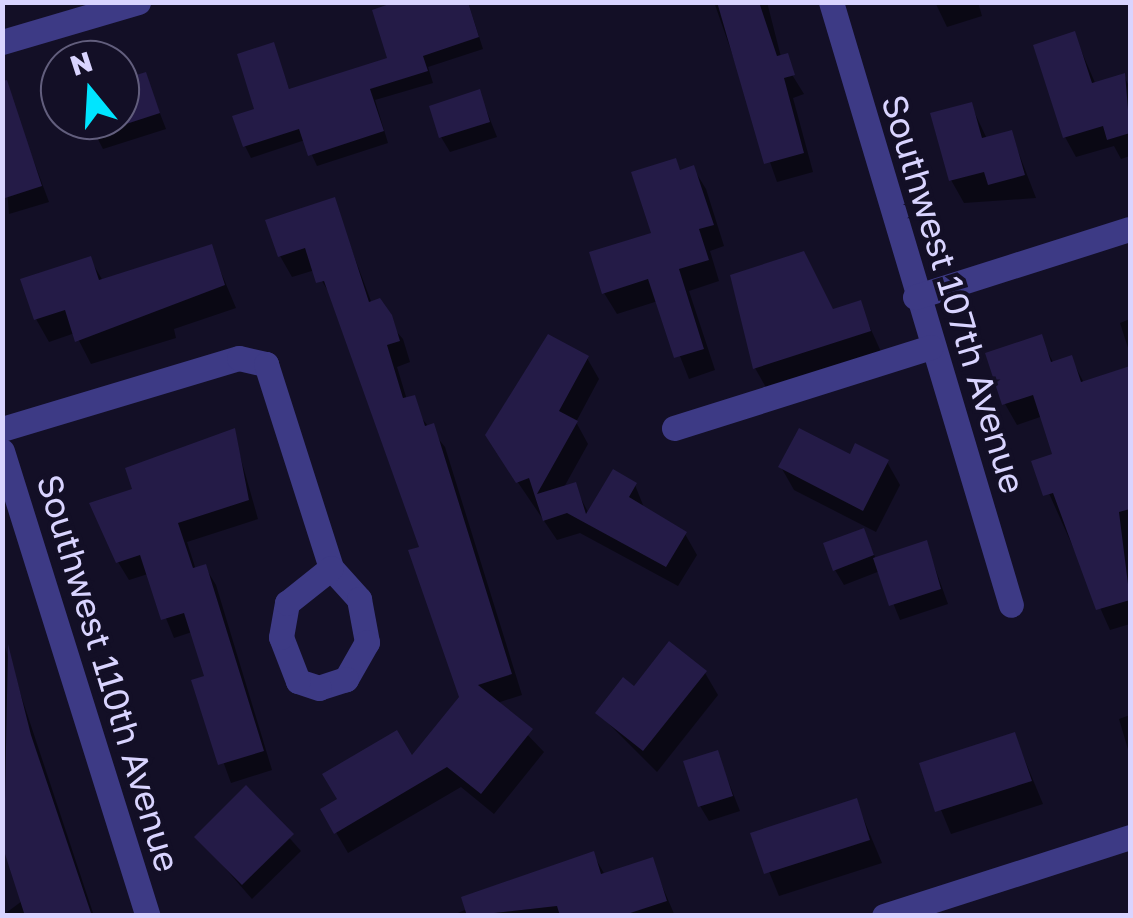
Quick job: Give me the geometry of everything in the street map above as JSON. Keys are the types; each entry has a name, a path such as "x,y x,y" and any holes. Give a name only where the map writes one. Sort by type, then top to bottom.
{"street":[{"path":"2,42 138,2"},
{"name":"Southwest 107th Avenue","path":"831,2 1011,605"},
{"path":"916,296 1130,229"},
{"path":"674,428 931,347"},
{"path":"2,429 240,358 266,364 331,568 360,599 367,642 346,679 319,688 298,681 282,637 287,603 331,568"},
{"name":"Southwest 110th Avenue","path":"2,451 148,916"},
{"path":"884,916 1130,836"}],"building":[{"path":"395,2 468,2 479,37 423,56 428,71 370,89 384,131 308,156 299,129 243,147 232,116 254,109 237,54 274,42 289,89 387,58 372,10"},
{"path":"717,2 759,2 777,56 788,53 795,75 784,78 804,153 764,164"},
{"path":"1075,31 1092,83 1125,73 1130,133 1107,140 1103,126 1063,138 1033,45"},
{"path":"146,72 160,113 140,120 140,74"},
{"path":"7,80 42,186 2,199 2,81"},
{"path":"480,89 490,122 439,138 429,106"},
{"path":"972,102 982,138 1012,130 1025,175 988,185 984,172 949,181 930,113"},
{"path":"676,158 680,170 694,165 714,225 699,229 709,260 679,269 704,349 674,358 648,279 602,294 589,252 651,233 631,172"},
{"path":"335,197 369,302 380,298 392,315 400,341 387,345 403,398 415,395 425,426 434,423 512,674 478,685 533,729 481,794 447,767 334,834 320,809 337,799 322,774 397,730 412,755 459,697 408,550 419,547 324,281 316,283 305,248 278,257 265,220"},
{"path":"212,244 225,285 75,342 65,310 34,320 20,279 91,256 99,280"},
{"path":"804,251 833,309 861,300 871,331 753,369 730,275"},
{"path":"548,334 589,356 559,411 578,421 537,494 576,482 586,514 613,469 637,483 629,497 687,532 666,567 567,513 543,521 529,478 516,483 485,435"},
{"path":"1042,334 1051,362 1072,355 1081,382 1130,366 1130,509 1119,512 1130,600 1096,610 1053,493 1043,496 1031,461 1052,454 1033,395 1002,405 985,353"},
{"path":"235,428 249,500 178,523 193,568 206,564 264,751 218,765 191,680 204,676 184,613 161,620 140,555 116,563 89,503 132,489 125,468"},
{"path":"799,428 850,454 855,443 889,460 863,511 778,467"},
{"path":"864,528 874,555 833,571 823,543"},
{"path":"927,540 941,589 889,606 873,558"},
{"path":"669,641 707,671 643,751 595,713 623,677 634,686"},
{"path":"8,644 31,735 92,916 25,916 4,851"},
{"path":"1015,732 1032,781 935,812 919,763"},
{"path":"718,750 733,796 698,807 683,761"},
{"path":"246,785 294,834 242,885 194,837"},
{"path":"857,798 870,840 764,874 750,833"},
{"path":"594,851 601,874 653,857 667,901 621,916 560,916 557,906 467,916 461,897"}]}
